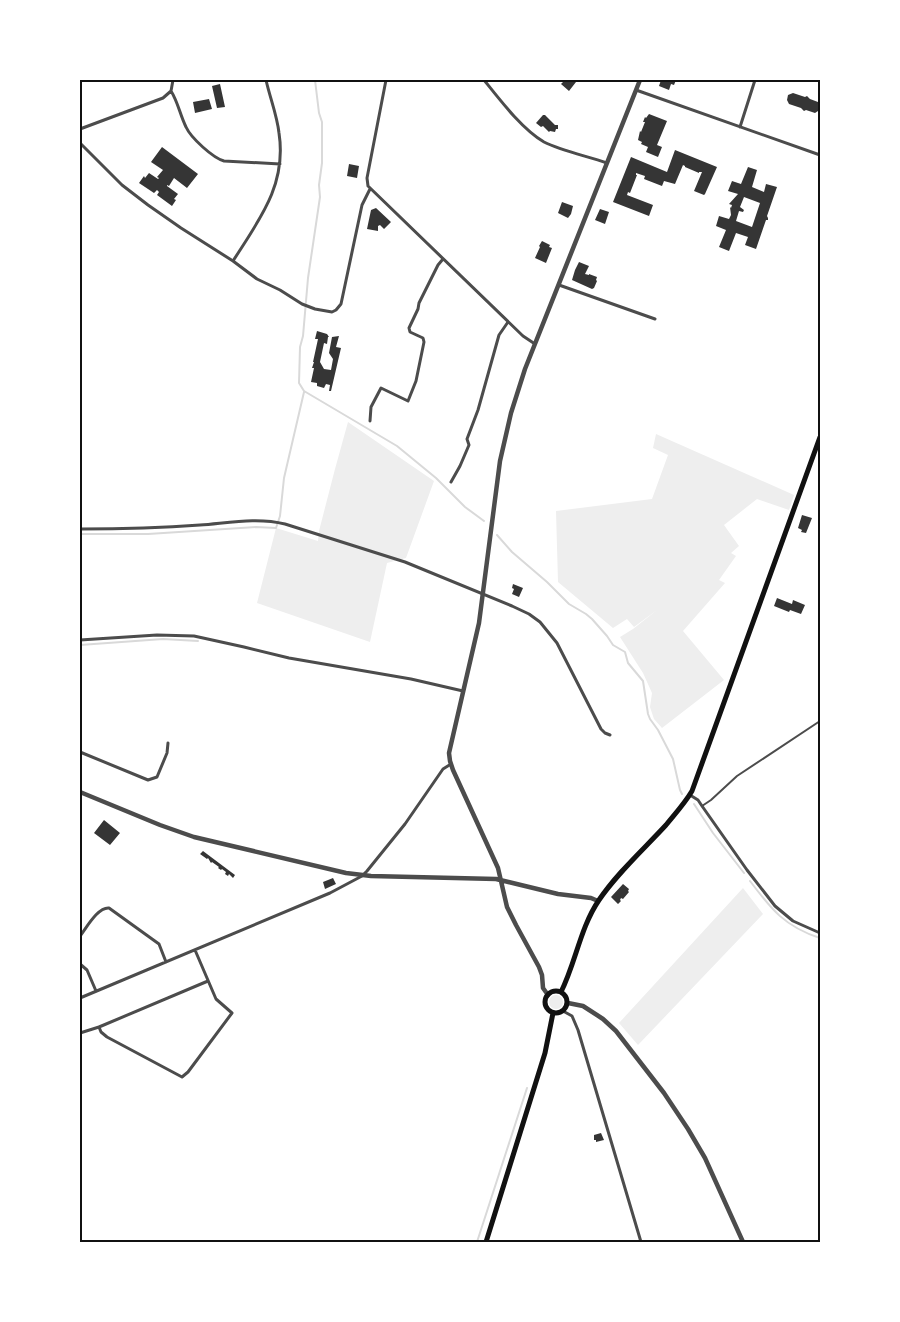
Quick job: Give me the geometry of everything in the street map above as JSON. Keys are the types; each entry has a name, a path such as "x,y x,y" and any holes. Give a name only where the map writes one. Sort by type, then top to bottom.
{"main road":[{"path":"561,992 583,932 598,901 688,797 698,776 820,437"},
{"path":"554,991 561,992 566,996 568,1003 564,1011 557,1014 553,1013 545,1006 545,1000 554,991"},
{"path":"486,1242 545,1053 553,1013"}],"street":[{"path":"80,129 158,101 170,91 173,80"},
{"path":"233,261 267,207 279,174 280,134 266,80"},
{"path":"386,80 367,178 370,189 508,322 535,344"},
{"path":"484,80 512,114 536,137 547,143 607,163"},
{"path":"548,995 543,987 539,967 507,907 498,868 451,764 449,753 478,632 500,461 517,392 640,80"},
{"path":"740,127 755,80"},
{"path":"636,90 820,155"},
{"path":"170,91 175,98 189,132 212,155 224,161 280,164"},
{"path":"80,143 122,185 181,228 233,261 257,279 280,290 307,307 328,312 336,310 341,304 362,205 370,189"},
{"path":"370,421 371,407 381,388 408,401 416,381 424,342 423,338 410,332 409,328 422,296 443,259"},
{"path":"558,285 655,319"},
{"path":"451,482 469,445 467,439 478,410 499,334 508,322"},
{"path":"80,530 135,529 250,521 279,522 405,562 522,611 534,618 546,629 557,644 601,729 610,735"},
{"path":"80,640 106,640 157,635 194,636 282,657 411,679 464,691"},
{"path":"80,752 148,780 157,777 167,753 168,743"},
{"path":"80,998 330,893 362,876 405,824 443,769 451,764"},
{"path":"80,792 160,826 204,840 346,873 362,876 502,880 558,894 591,898 598,901"},
{"path":"688,797 698,800 775,906 793,921 820,933"},
{"path":"80,936 100,911 109,908 158,944 166,962"},
{"path":"99,1027 101,1032 107,1037 182,1077 188,1072 232,1013 216,999 196,950"},
{"path":"80,964 87,970 96,991"},
{"path":"80,1033 99,1027 208,981"},
{"path":"568,1003 583,1006 603,1019 620,1037 664,1093 705,1158 743,1242"},
{"path":"564,1011 573,1018 641,1242"}],"lane":[{"path":"702,806 737,776 820,721"}],"shaded area":[{"path":"348,422 434,481 406,558 387,563 370,642 257,603 276,528 318,541"},
{"path":"656,434 794,495 789,510 757,499 724,525 739,546 731,553 736,556 719,580 725,583 683,631 724,680 662,728 654,719 650,707 652,693 643,673 620,637 633,629 657,610 634,627 627,619 613,628 558,582 556,511 652,499 668,455 653,448"},
{"path":"743,888 763,914 638,1045 619,1023"},
{"path":"553,995 559,995 563,1002 559,1009 553,1009 549,1005 549,999"}],"building":[{"path":"565,80 576,82 569,91 561,84"},
{"path":"661,80 676,80 674,85 671,84 669,90 659,86"},
{"path":"220,84 225,107 217,108 212,86"},
{"path":"793,93 807,96 818,102 820,107 818,111 815,113 804,111 789,104 787,100 788,95"},
{"path":"209,99 212,109 195,113 193,102"},
{"path":"649,114 667,121 657,145 662,147 658,157 646,152 648,147 641,144 642,142 638,140 645,117"},
{"path":"543,115 555,125 558,125 558,129 555,132 549,132 543,126 541,127 536,123"},
{"path":"162,147 198,174 187,188 174,178 169,186 167,185 178,194 172,206 157,195 159,192 157,190 154,193 139,183 149,173 158,179 159,178 157,177 163,170 151,162"},
{"path":"675,150 717,167 704,195 694,191 702,172 699,173 683,165 675,184 664,181 662,186 644,179 645,176 636,173 637,175 630,193 628,192 627,195 653,205 649,216 613,202 631,157 667,172"},
{"path":"349,164 359,166 357,178 347,176"},
{"path":"748,167 757,170 752,187 764,192 766,184 777,187 767,216 768,220 766,220 756,249 745,245 748,237 736,233 729,251 719,247 726,230 716,226 719,216 729,219 731,215 730,207 732,205 729,204 738,194 728,191 732,181 741,184","holes":["744,197 760,203 752,227 736,221 739,211 743,212 744,210 740,207"]},
{"path":"562,202 573,206 568,218 558,213"},
{"path":"376,208 391,222 384,229 380,225 378,226 378,231 367,229 371,210"},
{"path":"600,209 609,212 605,224 595,220"},
{"path":"542,241 552,248 546,263 535,258"},
{"path":"579,262 589,266 585,274 597,277 594,288 592,289 572,280"},
{"path":"317,331 327,334 329,337 327,344 324,343 320,362 324,369 331,370 333,359 329,353 332,337 339,336 336,347 341,348 331,391 329,391 330,385 326,384 324,388 317,386 317,383 311,382 318,339 315,339"},
{"path":"802,515 812,518 806,533 801,532 802,530 798,528"},
{"path":"513,584 523,588 519,597 512,594"},
{"path":"777,598 792,604 793,600 805,605 801,614 790,610 789,612 774,606"},
{"path":"104,820 120,833 110,845 94,833"},
{"path":"203,851 235,875 233,878 200,854"},
{"path":"333,878 336,884 325,889 323,882"},
{"path":"623,884 629,889 629,892 623,899 621,898 618,904 611,897"},
{"path":"601,1133 604,1140 596,1142 594,1135"}],"waterway":[{"path":"315,80 322,122 322,163 319,185 320,197 308,278 303,336 300,347 299,383 304,391 397,446 436,478 465,507 484,521"},
{"path":"80,534 148,534 256,527 276,528 280,516 284,478 304,392"},
{"path":"497,535 512,552 569,604 592,619 613,645 625,652 628,663 643,681 648,714 673,759 682,794"},
{"path":"80,645 163,639 198,641"},
{"path":"694,804 713,833 744,873"},
{"path":"750,881 772,908 788,923 820,938"},
{"path":"477,1242 527,1088"}]}
